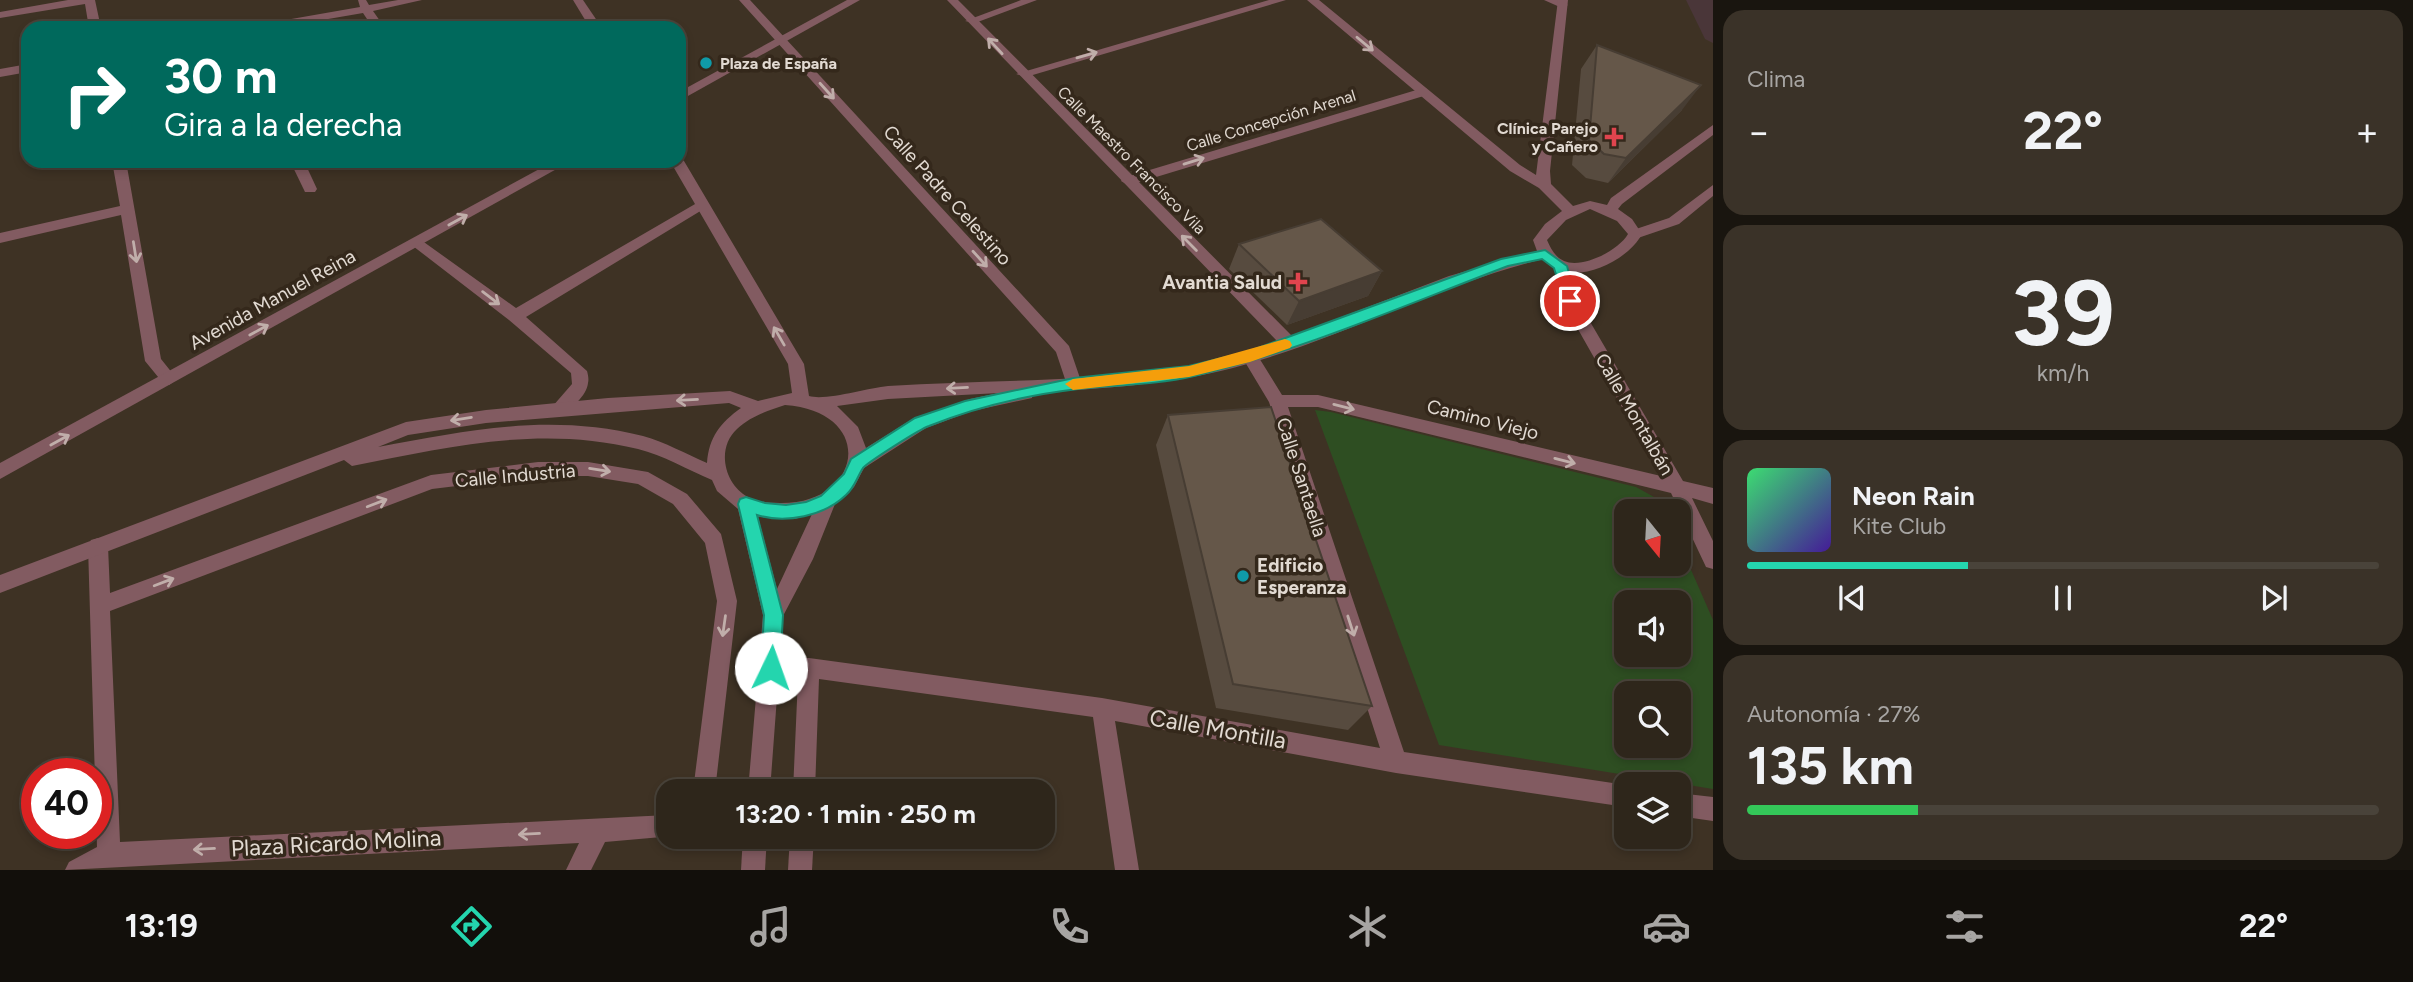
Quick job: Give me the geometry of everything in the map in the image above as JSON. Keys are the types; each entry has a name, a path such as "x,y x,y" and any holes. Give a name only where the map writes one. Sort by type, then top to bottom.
{"street":[{"path":"0,15 89,0 94,21"},
{"path":"288,21 363,4 417,0"},
{"path":"578,0 592,21"},
{"path":"744,0 781,40"},
{"path":"686,93 855,0"},
{"name":"Calle Maestro Francisco Vila","path":"952,0 1021,74 1289,343"},
{"path":"971,21 1032,0"},
{"path":"1021,74 1281,0"},
{"path":"1312,0 1515,168 1544,186 1570,211"},
{"path":"1544,186 1543,171 1563,3 1549,0"},
{"path":"363,4 374,21"},
{"name":"Calle Padre Celestino","path":"781,40 1063,350 1074,384"},
{"path":"0,73 21,69"},
{"name":"Calle Concepción Arenal","path":"1128,181 1423,92"},
{"path":"1611,210 1616,201 1713,129"},
{"path":"120,168 153,361 169,379"},
{"path":"300,168 310,189"},
{"name":"Avenida Manuel Reina","path":"0,472 551,168"},
{"path":"681,168 796,364 800,399"},
{"path":"1634,234 1674,221 1713,190"},
{"path":"515,316 702,204"},
{"path":"1590,205 1611,210 1628,221 1634,234 1631,243 1595,265 1579,270 1561,266 1545,254 1540,240 1549,226 1570,211 1590,205"},
{"path":"0,238 128,209"},
{"path":"416,243 515,316 579,371 580,385 561,407"},
{"path":"820,405 848,395 1074,384 1189,372 1250,357 1505,262 1545,254"},
{"name":"Calle Montalbán","path":"1561,266 1570,301 1678,489 1713,561"},
{"name":"Calle Santaella","path":"1250,357 1277,401 1396,762"},
{"path":"856,463 920,423 970,405 1074,384"},
{"name":"Calle Industria","path":"0,584 406,429 466,418 561,407 730,397 754,406"},
{"path":"785,399 800,399 820,405 835,412 854,435 858,449 851,478 841,490 827,501 807,509 786,512 765,510 746,504 724,486 714,459 716,443 725,428 737,416 754,406 785,399"},
{"name":"Camino Viejo","path":"1277,401 1318,401 1713,496"},
{"name":"Calle Industria","path":"311,467 482,434 565,431 642,443 718,475"},
{"name":"Calle Industria","path":"100,606 431,482 538,469 588,468 642,477 680,499 714,540 727,601 705,779"},
{"path":"773,615 803,559 827,501"},
{"path":"746,504 773,615 761,779"},
{"path":"98,546 109,854"},
{"name":"Calle Montilla","path":"771,668 809,668 1102,708 1396,762 1614,794"},
{"path":"804,779 809,668"},
{"path":"1102,708 1127,870"},
{"path":"1691,806 1713,809"},
{"name":"Plaza Ricardo Molina","path":"78,870 109,854 656,828"},
{"path":"578,870 598,831"},
{"path":"752,870 754,849"},
{"path":"800,870 801,849"}],"shaded area":[{"path":"1686,0 1713,0 1713,43 1705,39"}],"green space":[{"path":"1315,410 1636,487 1654,497 1656,499 1614,499 1614,576 1691,576 1691,570 1713,620 1713,789 1691,785 1691,772 1614,773 1439,745"}],"building":[{"path":"1597,45 1701,85 1626,158 1604,154 1589,140"},
{"path":"1321,219 1382,271 1299,301 1239,244"},
{"name":"Edificio Esperanza","path":"1271,407 1372,706 1233,684 1168,415"}],"slow traffic":[{"path":"1073,384 1189,372 1285,345"}],"place":[{"name":"Plaza de España","path":"706,63"},
{"name":"Clínica Parejo y Cañero","path":"1614,137"},
{"name":"Avantia Salud","path":"1298,282"},
{"name":"Edificio Esperanza","path":"1243,576"}],"route":[{"path":"771,668 773,615 746,504 765,510 786,512 807,509 827,501 851,478 856,463 920,423 970,405 1074,384 1189,372 1250,357 1505,262 1545,254 1561,266 1570,301"}]}
